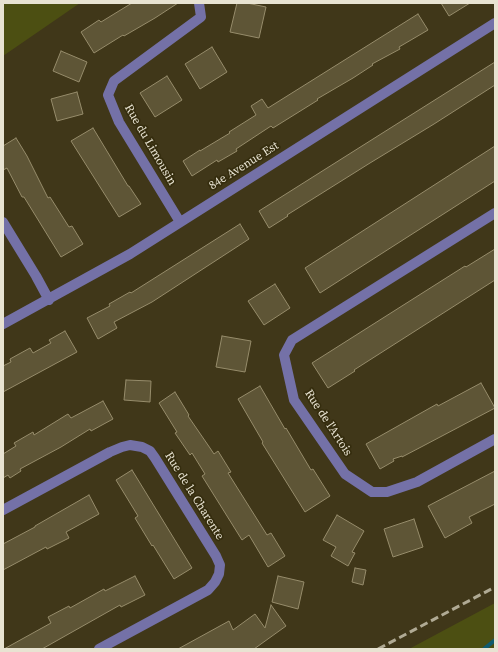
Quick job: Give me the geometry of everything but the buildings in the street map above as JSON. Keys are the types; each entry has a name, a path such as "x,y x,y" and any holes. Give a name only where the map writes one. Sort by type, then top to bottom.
{"street":[{"name":"Rue du Limousin","path":"180,222 119,122 108,95 114,81 201,17 199,3"},
{"name":"84e Avenue Est","path":"3,324 119,261 495,23"},
{"name":"Rue de l'Artois","path":"495,212 292,340 284,355 294,400 345,474 372,492 387,492 417,482 495,439"},
{"path":"3,222 49,300"},
{"name":"Rue de la Charente","path":"3,510 122,447 130,445 142,447 150,451 155,458 214,552 220,565 219,574 215,582 208,590 99,649"}],"shaded area":[{"path":"3,3 80,3 3,56"},
{"path":"495,603 495,649 409,649"}],"waterway":[{"path":"484,649 495,640"}],"railway":[{"path":"378,649 495,587"}]}
